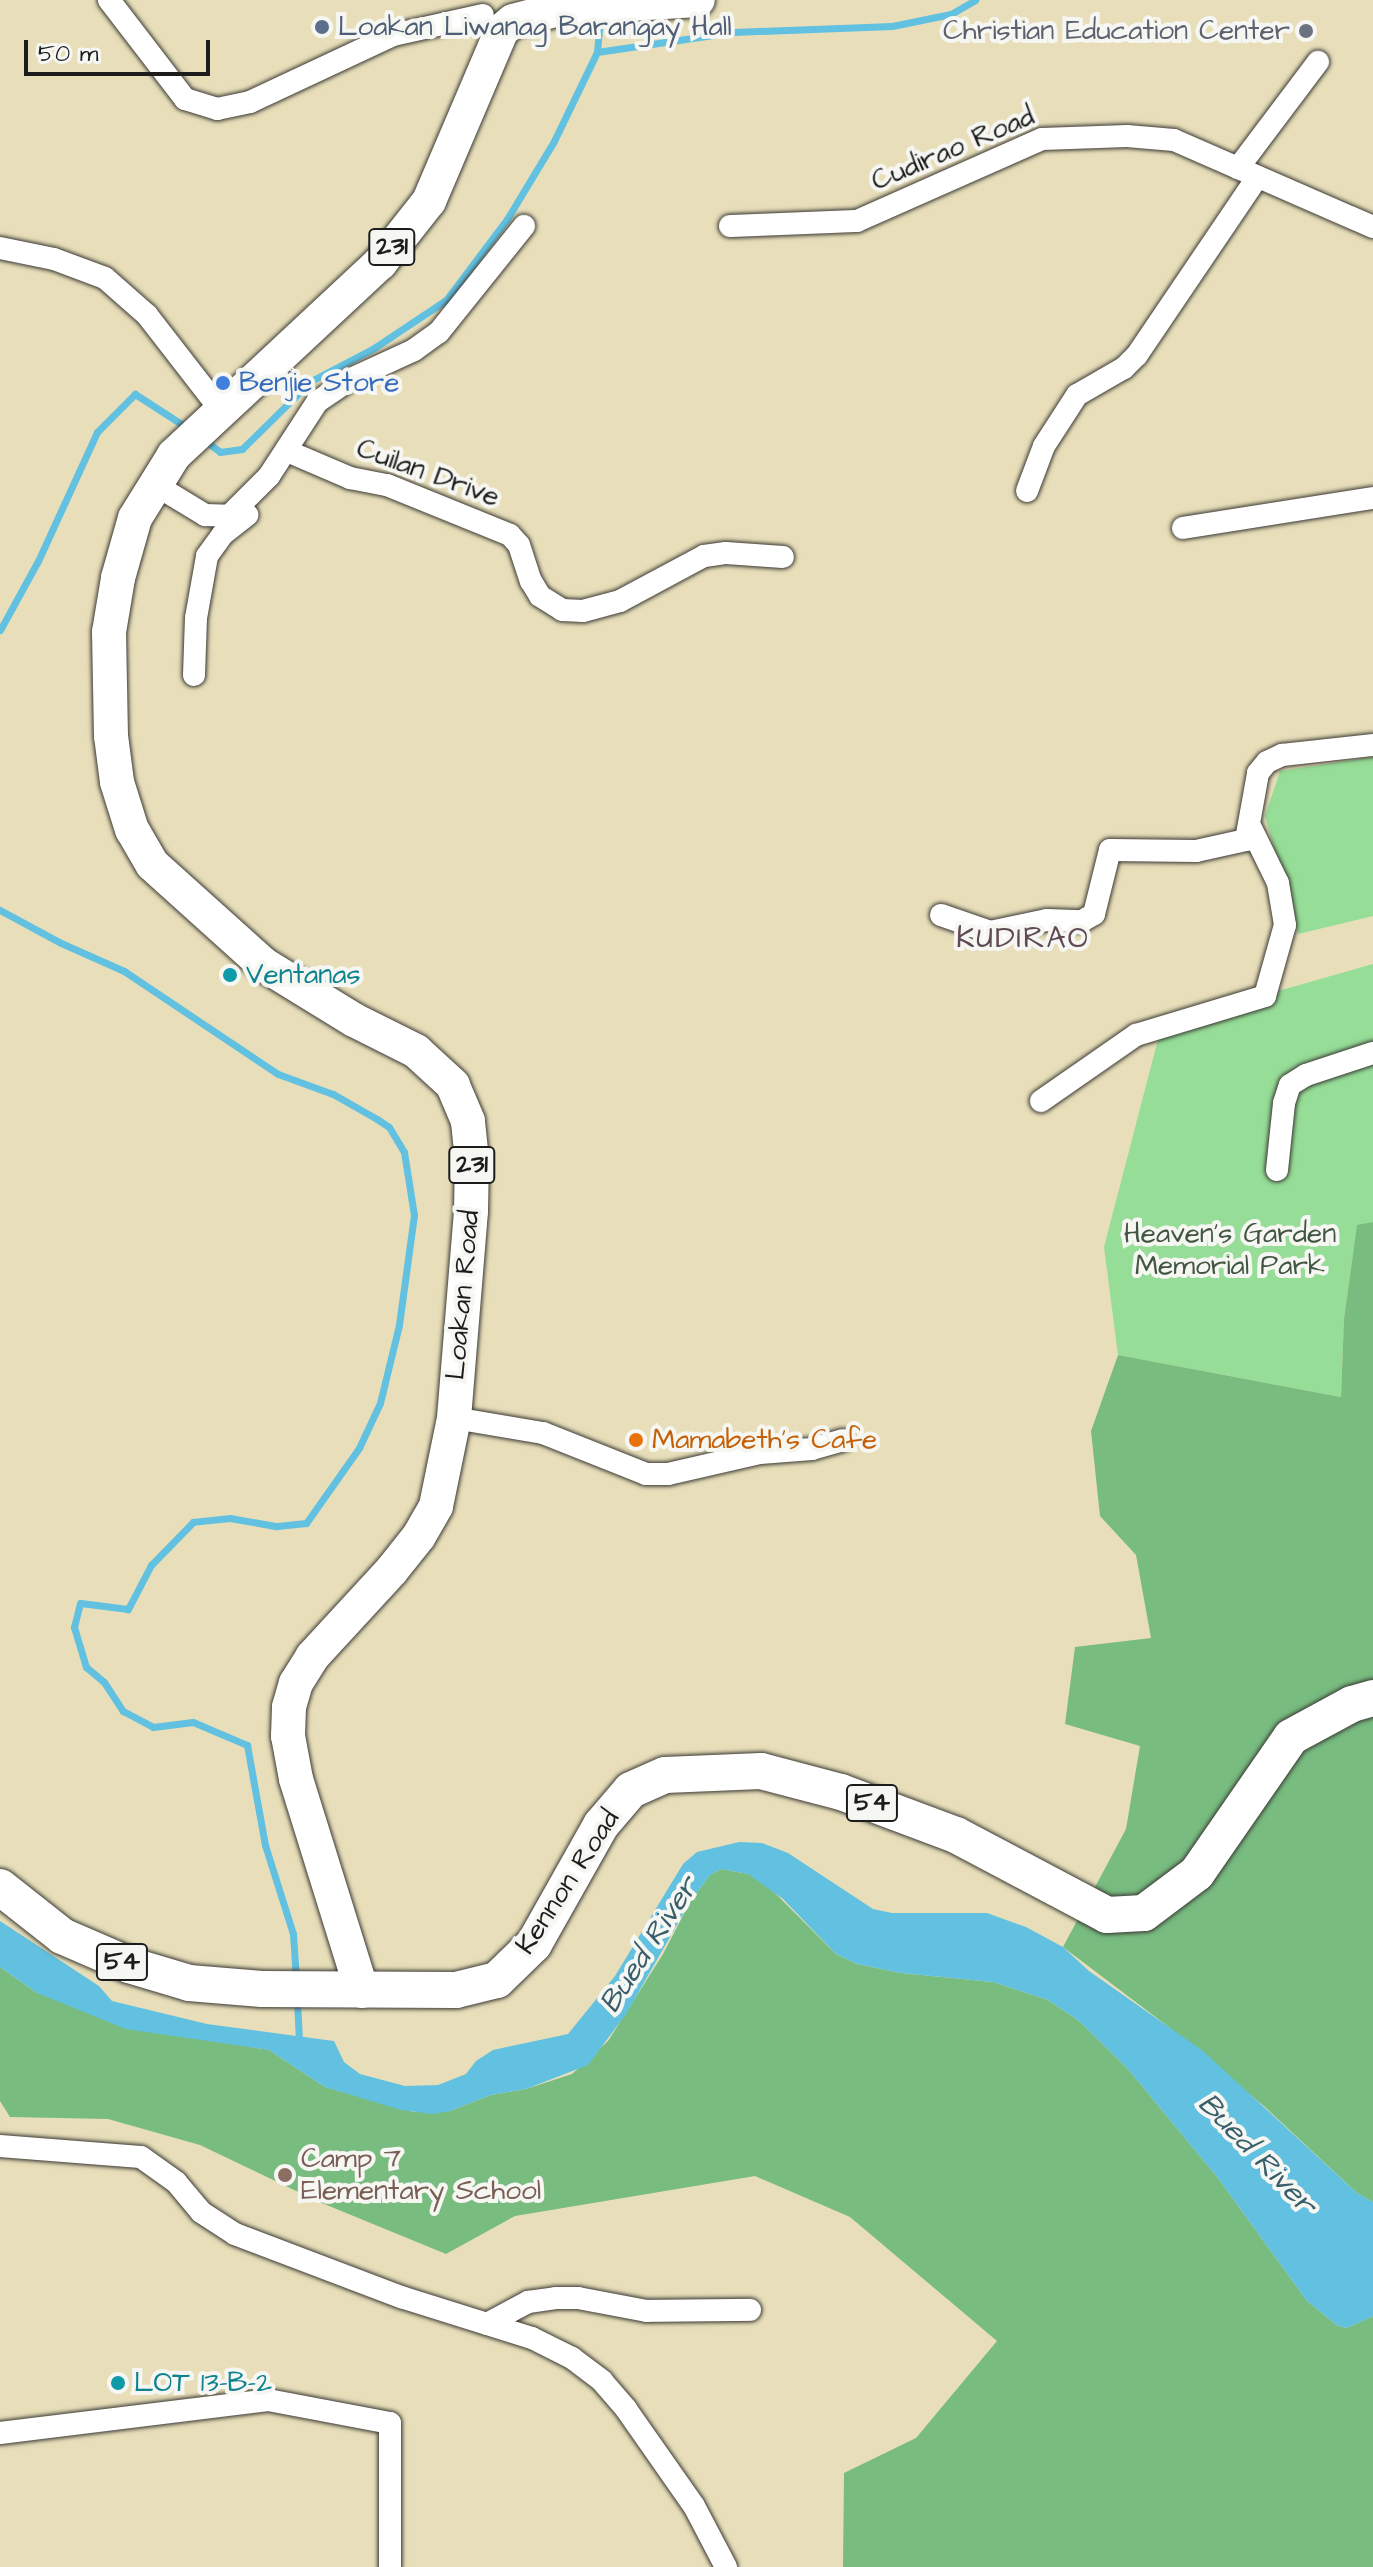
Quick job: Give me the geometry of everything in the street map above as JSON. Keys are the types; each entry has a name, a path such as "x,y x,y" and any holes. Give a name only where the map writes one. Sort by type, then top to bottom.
{"highway":[{"name":"Kennon Road","path":"0,1887 62,1936 129,1965 189,1983 262,1989 456,1990 497,1980 534,1944 601,1825 631,1790 665,1775 761,1771 841,1792 956,1835 1107,1915 1144,1913 1197,1873 1291,1737 1352,1704 1373,1698"}],"main road":[{"path":"486,15 513,21 563,8 698,0"},
{"name":"Loakan Road","path":"362,1991 296,1779 288,1736 289,1707 296,1683 312,1657 419,1536 436,1506 454,1418 472,1160 468,1121 453,1085 416,1051 354,1020 263,964 152,864 132,830 117,782 111,736 109,632 118,578 135,518 174,455 380,263 429,201 486,15"}],"street":[{"path":"109,0 185,99 217,109 250,102 393,35 486,15"},
{"path":"1027,491 1044,446 1077,395 1124,368 1137,355 1318,62"},
{"name":"Cudirao Road","path":"730,226 857,221 1042,139 1127,136 1174,140 1373,227"},
{"path":"154,484 205,515 229,516 269,476 317,402 351,379 414,350 439,332 524,226"},
{"path":"0,248 54,259 105,278 147,315 220,415"},
{"name":"Cuilan Drive","path":"287,451 350,478 387,485 510,535 519,545 531,581 540,596 562,610 583,611 620,601 704,556 726,553 783,557"},
{"path":"194,675 196,618 207,556 212,545 257,503 269,476"},
{"path":"1183,528 1373,498"},
{"path":"941,915 990,932 1047,920 1082,921 1094,914 1110,850 1196,851 1246,840 1251,828 1258,773 1267,762 1282,755 1373,745"},
{"path":"1041,1101 1136,1035 1265,996 1285,925 1278,883 1251,828"},
{"path":"1277,1170 1284,1103 1290,1085 1306,1075 1373,1053"},
{"path":"454,1418 543,1433 646,1474 668,1474 760,1453 812,1449 843,1440"},
{"path":"0,2146 141,2157 176,2182 201,2212 235,2234 401,2297 532,2338 572,2358 602,2381 694,2506 726,2567"},
{"path":"487,2324 528,2302 556,2298 578,2298 647,2311 750,2310"},
{"path":"0,2433 268,2400 390,2423 390,2567"}],"green space":[{"path":"1373,757 1373,916 1298,934 1265,816 1280,771"},
{"name":"Heaven's Garden Memorial Park","path":"1373,964 1373,1222 1357,1226 1344,1319 1341,1397 1118,1355 1104,1247 1162,1024"},
{"path":"1373,1222 1373,2202 1357,2193 1265,2107 1170,2028 1063,1947 1126,1829 1140,1746 1065,1724 1075,1647 1151,1638 1136,1555 1100,1516 1091,1431 1118,1355 1341,1397 1344,1319 1357,1225"},
{"path":"721,1869 748,1874 767,1885 836,1954 857,1964 901,1973 993,1982 1048,2000 1078,2020 1127,2068 1218,2178 1307,2301 1338,2326 1347,2328 1373,2316 1373,2567 843,2567 844,2473 916,2438 997,2341 850,2217 755,2176 515,2216 446,2254 317,2201 200,2145 108,2119 10,2117 0,2101 0,1967 37,1993 203,2039 269,2050 325,2087 414,2112 450,2111 491,2095 526,2089 572,2074 608,2041 663,1954 690,1902 710,1875"}],"water":[{"name":"Bued River","path":"739,1842 762,1843 788,1853 873,1909 892,1913 987,1913 1026,1927 1063,1947 1089,1971 1203,2051 1357,2193 1373,2202 1373,2316 1347,2328 1338,2326 1307,2301 1218,2178 1127,2068 1078,2020 1048,2000 993,1982 901,1973 857,1964 836,1954 783,1899 748,1874 721,1869 710,1875 690,1902 626,2014 588,2065 526,2089 491,2095 450,2111 432,2114 401,2110 325,2087 269,2050 126,2029 37,1993 0,1967 0,1921 99,1986 112,2001 207,2024 334,2041 344,2062 360,2074 405,2086 438,2085 466,2074 476,2061 493,2050 568,2034 615,1976 683,1864 697,1852"}],"waterway":[{"path":"597,52 734,32 892,26 951,14 975,0"},
{"path":"203,439 220,452 242,449 311,381 374,348 446,300 507,219 554,141 597,52 600,14"},
{"path":"0,630 38,561 97,432 135,394 189,429"},
{"path":"0,910 61,943 124,971 278,1074 333,1094 377,1119 389,1127 404,1152 414,1215 399,1325 380,1403 359,1448 306,1523 275,1526 230,1518 193,1522 151,1565 128,1609 80,1603 74,1627 86,1667 104,1682 123,1711 153,1727 193,1722 247,1745 265,1845 293,1934 296,1979"},
{"path":"297,2000 299,2041"}],"place":[{"name":"Loakan Liwanag Barangay Hall","path":"322,27"},
{"name":"Christian Education Center","path":"1306,31"},
{"name":"Benjie Store","path":"223,383"},
{"name":"Ventanas","path":"230,975"},
{"name":"Mamabeth's Cafe","path":"636,1440"},
{"name":"Camp 7 Elementary School","path":"285,2175"},
{"name":"LOT 13-B-2","path":"118,2383"}],"district":[{"name":"KUDIRAO","path":"1023,938"}]}
